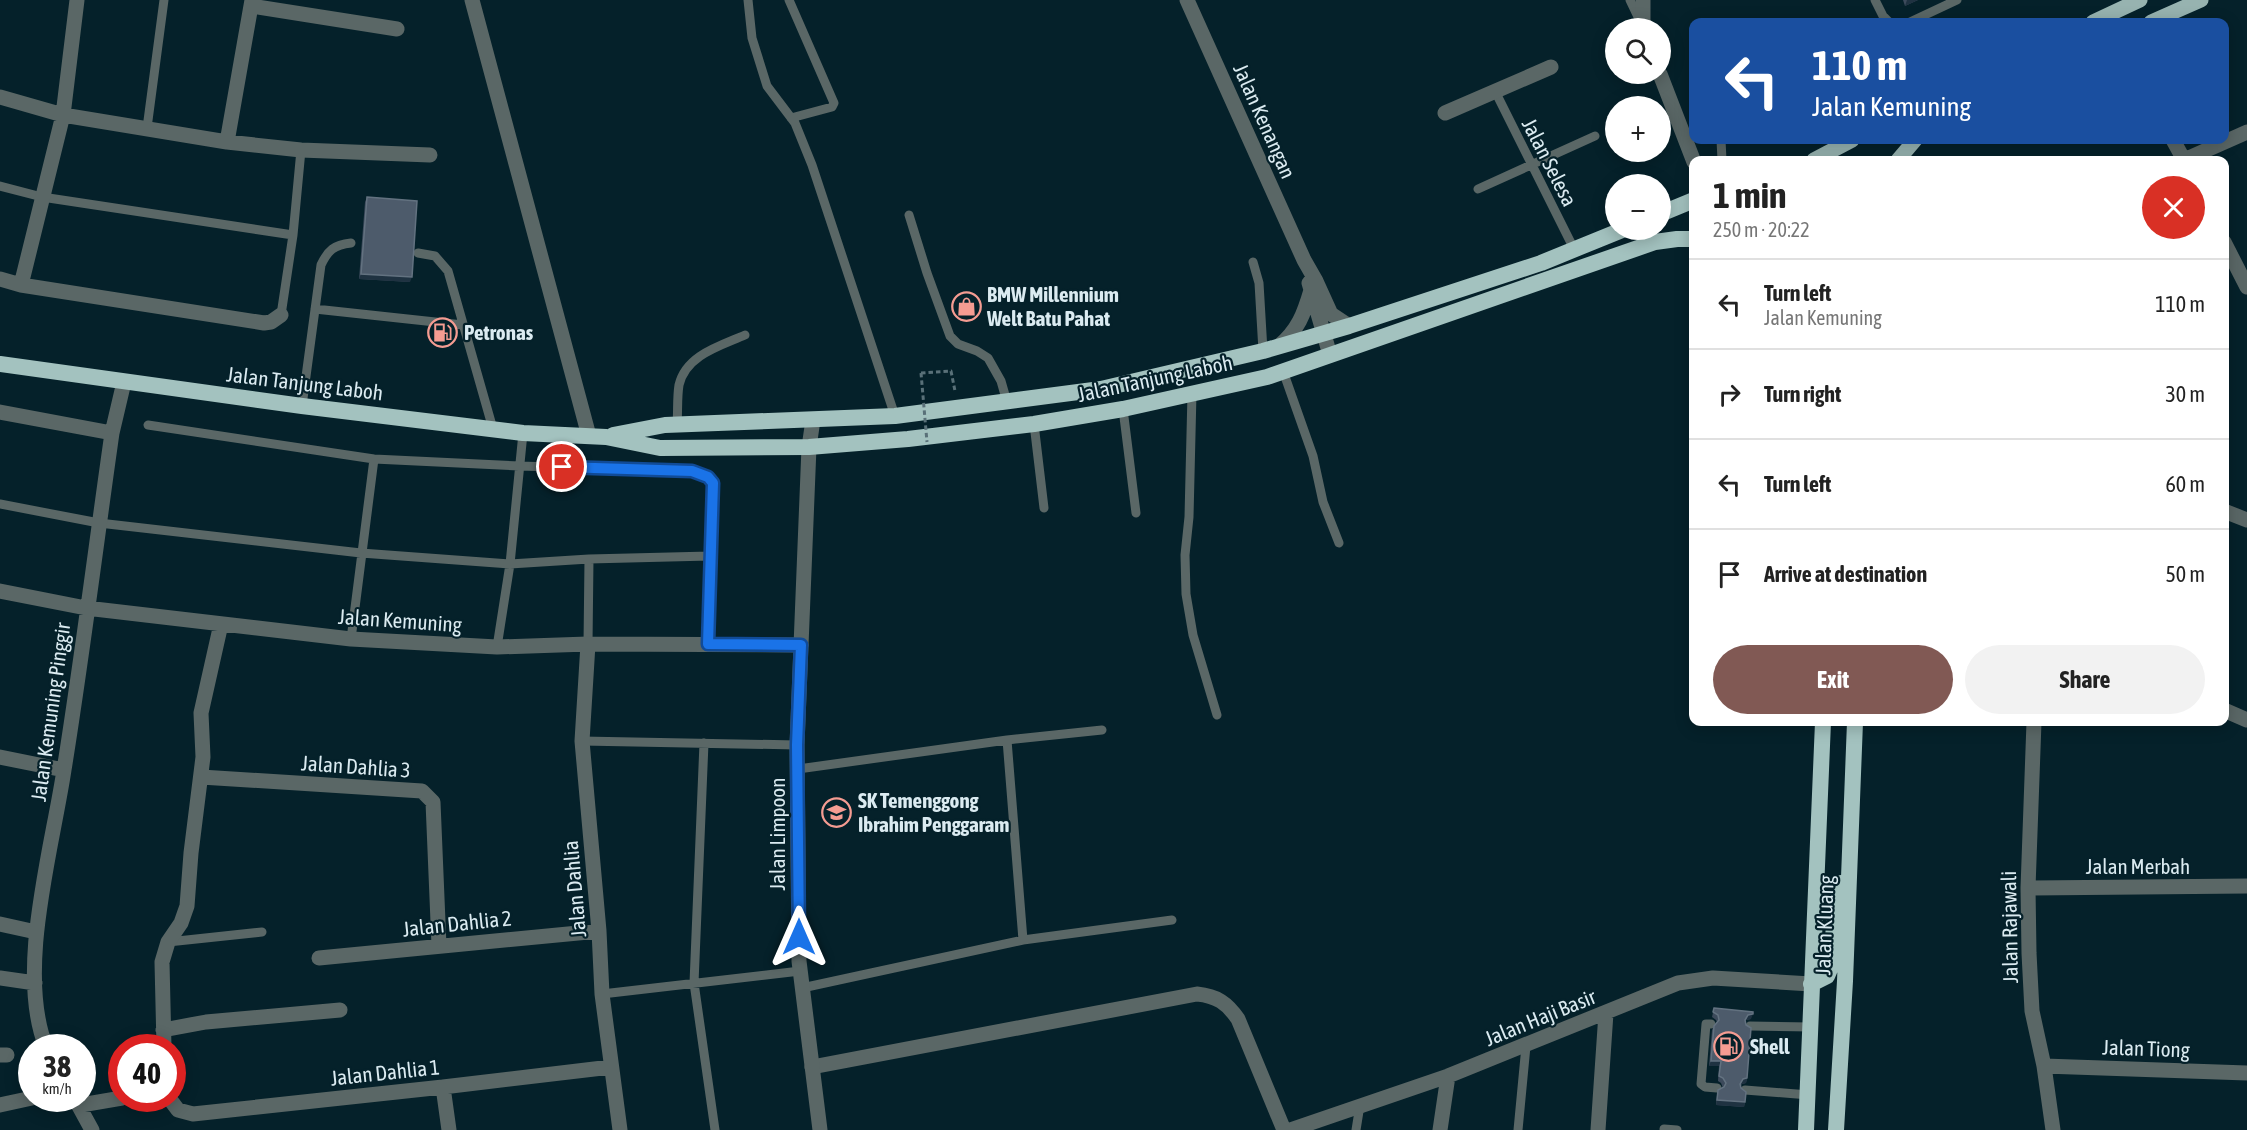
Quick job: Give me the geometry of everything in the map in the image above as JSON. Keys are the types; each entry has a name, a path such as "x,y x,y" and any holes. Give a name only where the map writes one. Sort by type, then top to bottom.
{"highway":[{"path":"1671,210 1689,203"},
{"name":"Jalan Tanjung Laboh","path":"597,436 677,424 895,416 1101,389 1271,349 1349,326 1541,263 1605,237"},
{"name":"Jalan Tanjung Laboh","path":"0,364 302,406 523,433 597,436 660,448 809,447 908,439 1035,424 1123,409 1267,377 1646,245 1677,238 1689,239"},
{"name":"Jalan Kluang","path":"1806,1130 1823,726"},
{"name":"Jalan Kluang","path":"1836,1130 1855,726"},
{"path":"1811,984 1827,976 1830,969 1837,894 1840,884 1849,873"}],"main road":[{"path":"2102,18 2140,0"},
{"path":"2172,18 2201,0"},
{"path":"1822,156 1844,144"},
{"path":"1901,156 1912,144"}],"street":[{"path":"21,285 63,115 77,0"},
{"path":"472,0 597,436"},
{"name":"Jalan Kenangan","path":"1187,0 1330,314 1349,326"},
{"path":"1642,18 1643,0"},
{"path":"227,142 251,3 397,29"},
{"path":"1445,113 1551,67"},
{"path":"1664,84 1692,156"},
{"path":"0,97 63,115 227,142 301,150 430,155"},
{"path":"2229,140 2247,132"},
{"path":"2193,156 2220,144"},
{"path":"2229,252 2247,287"},
{"name":"Jalan Kenangan","path":"1304,260 1330,355"},
{"path":"0,279 21,285 264,323 271,322 281,315"},
{"path":"1271,349 1291,336 1301,322 1311,290"},
{"name":"Jalan Kemuning Pinggir","path":"41,1034 34,1002 36,932 64,770 112,433 124,382"},
{"path":"0,412 112,433"},
{"name":"Jalan Limpoon","path":"813,420 809,447 797,745 800,971 820,1130"},
{"path":"2229,513 2247,520"},
{"name":"Jalan Kemuning","path":"0,591 86,608 351,639 497,647 588,644 801,645"},
{"path":"163,1034 162,962 168,942 181,923 187,906 203,757 201,712 221,624"},
{"name":"Jalan Dahlia","path":"588,644 582,741 600,930 602,994 620,1130"},
{"path":"2229,712 2247,720"},
{"name":"Jalan Rajawali","path":"2034,726 2028,888 2032,1011 2044,1066 2053,1130"},
{"path":"0,757 64,770"},
{"name":"Jalan Dahlia 3","path":"201,777 422,791 433,802 439,946"},
{"name":"Jalan Merbah","path":"2028,888 2247,886"},
{"path":"0,924 36,932"},
{"name":"Jalan Dahlia 2","path":"319,958 600,930"},
{"path":"0,978 35,983"},
{"name":"Jalan Haji Basir","path":"1290,1130 1448,1076 1678,983 1713,978 1811,984"},
{"path":"812,1067 1197,994 1208,995 1229,1006 1238,1019 1284,1130"},
{"path":"163,1030 206,1022 340,1010"},
{"path":"1598,1130 1606,1013"},
{"name":"Jalan Tiong","path":"2044,1066 2247,1073"},
{"name":"Jalan Dahlia 1","path":"186,1112 193,1114 611,1067"},
{"path":"1440,1130 1448,1076"},
{"path":"443,1087 449,1130"},
{"path":"0,1105 18,1101"},
{"path":"83,1112 92,1130"}],"lane":[{"path":"147,128 164,0"},
{"path":"748,0 752,38 767,86 791,118 812,165 895,416"},
{"path":"789,0 834,103 832,107 791,118"},
{"path":"1630,0 1638,18"},
{"path":"1875,0 1885,18"},
{"path":"1919,18 1957,0"},
{"name":"Jalan Selesa","path":"1495,91 1574,249"},
{"path":"1478,189 1595,136"},
{"path":"281,315 293,235 301,150"},
{"path":"0,186 42,197 293,235"},
{"path":"909,215 950,336 958,344 988,358 1001,381 1007,402"},
{"path":"302,406 321,265 330,249 340,244 351,243"},
{"path":"418,252 435,256 448,271 494,429"},
{"path":"1253,262 1271,349"},
{"path":"315,309 463,326"},
{"path":"677,424 679,386 684,371 704,353 745,335"},
{"path":"1283,371 1313,456 1323,502 1339,543"},
{"path":"1192,393 1189,517 1185,555 1186,594 1193,635 1217,715"},
{"path":"1123,409 1136,513"},
{"path":"1035,424 1044,508"},
{"path":"148,425 374,459 692,471 701,474 713,483 708,644"},
{"path":"497,647 510,564 523,433"},
{"path":"351,639 374,459"},
{"path":"0,504 99,523 361,553 510,564 589,558 710,556"},
{"path":"588,644 589,558"},
{"path":"798,769 1007,740 1102,730"},
{"path":"1007,740 1023,940"},
{"path":"582,741 797,745"},
{"path":"704,743 694,983 715,1130"},
{"path":"802,988 1023,940 1172,920"},
{"path":"168,942 262,932"},
{"path":"602,994 800,971"},
{"path":"1711,1024 1706,1024 1701,1084 1705,1087 1717,1088"},
{"path":"1750,1026 1811,1028"},
{"path":"1518,1130 1526,1046"},
{"path":"1745,1090 1809,1095"},
{"path":"1356,1130 1360,1105"},
{"path":"1664,1129 1677,1130"}],"path":[{"path":"927,442 921,373 951,371"}],"building":[{"path":"367,197 417,201 412,277 361,274"},
{"name":"Shell","path":"1714,1008 1753,1012 1745,1020 1746,1025 1751,1028 1747,1078 1743,1079 1740,1084 1746,1092 1745,1102 1717,1100 1718,1090 1726,1083 1719,1076 1721,1061 1711,1061 1714,1026 1719,1020 1718,1015 1713,1012"}],"place":[{"name":"BMW Millennium Welt Batu Pahat","path":"966,306"},
{"name":"Petronas","path":"443,332"},
{"name":"SK Temenggong Ibrahim Penggaram","path":"837,812"},
{"name":"Shell","path":"1729,1046"}],"route":[{"path":"562,467 692,471 708,477 713,483 708,644 801,645 797,745 799,937"}]}
